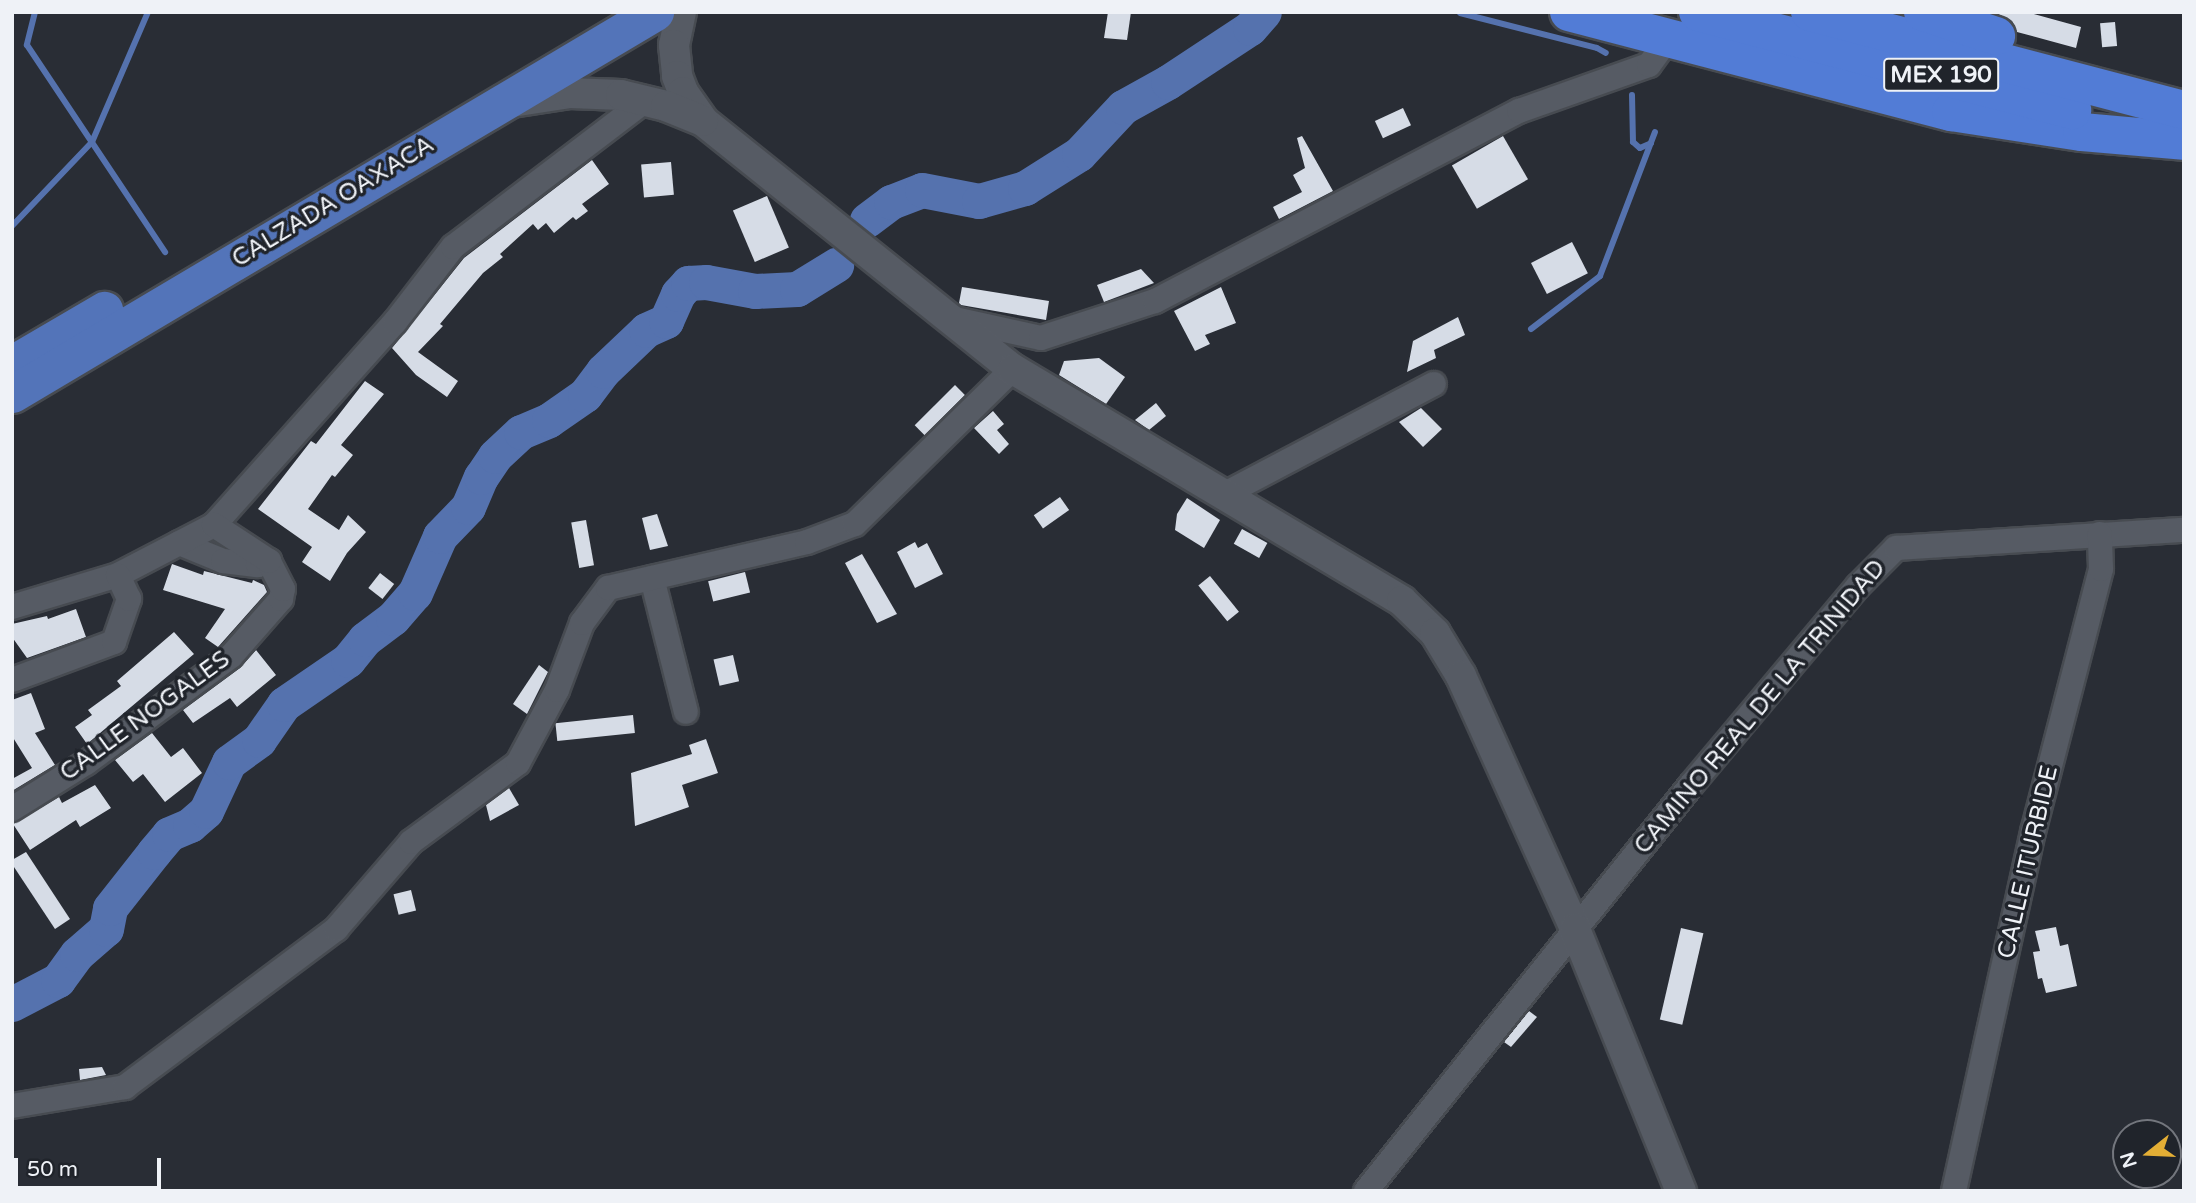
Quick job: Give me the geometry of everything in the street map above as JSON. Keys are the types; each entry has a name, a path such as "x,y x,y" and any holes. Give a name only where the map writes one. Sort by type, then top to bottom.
{"highway":[{"path":"1569,12 1951,112 2082,132 2184,141"},
{"name":"MEX 190","path":"1698,12 2184,141"},
{"name":"MEX 190","path":"1810,12 2184,110"},
{"path":"1935,14 2035,51 2122,93"}],"main road":[{"name":"CALZADA OAXACA","path":"12,364 604,12"},
{"name":"CALZADA OAXACA","path":"12,394 655,12"}],"street":[{"path":"681,12 674,45 677,76 692,108 703,121 1013,369 1402,601 1435,633 1473,701 1575,929 1681,1191"},
{"path":"941,311 1041,338 1155,301 1519,111 1648,65 1669,37"},
{"path":"488,110 526,99 570,93 621,95 646,100 703,121"},
{"path":"12,607 118,575 214,525 395,322 453,247 646,100"},
{"path":"12,1106 125,1087 336,929 411,842 518,763 557,690 582,622 608,588 807,542 855,524 1013,369"},
{"path":"1225,494 1434,384"},
{"path":"214,525 269,561"},
{"name":"CAMINO REAL DE LA TRINIDAD","path":"1366,1191 1575,929 1858,586 1896,548 2184,530"},
{"name":"CALLE ITURBIDE","path":"1954,1191 2033,832 2101,569 2100,534"},
{"path":"179,543 223,561 258,565 269,561"},
{"name":"CALLE NOGALES","path":"12,809 86,763 231,656 281,599 283,589 269,561"},
{"path":"12,680 114,642 129,599 118,575"},
{"path":"652,578 687,712"}],"building":[{"path":"1108,12 1131,12 1127,40 1104,38"},
{"path":"1994,12 2027,12 2081,27 2076,48 2017,32 2012,21"},
{"path":"2115,22 2117,46 2102,47 2100,23"},
{"path":"1403,108 1411,125 1383,138 1375,121"},
{"path":"1302,136 1333,191 1279,219 1273,207 1302,192 1293,175 1305,168 1297,138"},
{"path":"1503,136 1528,179 1477,209 1452,166"},
{"path":"592,160 609,184 582,204 588,211 576,220 573,217 554,233 546,223 538,230 533,224 500,254 503,257 483,273 440,324 443,326 418,352 458,381 447,397 416,375 392,348 464,258"},
{"path":"671,162 674,195 644,197 641,165"},
{"path":"767,196 789,248 755,262 733,210"},
{"path":"1572,242 1588,273 1547,294 1531,263"},
{"path":"1141,269 1154,283 1104,302 1097,285"},
{"path":"962,287 1049,301 1046,320 961,305 959,303"},
{"path":"1221,287 1236,323 1205,335 1210,344 1195,351 1174,311"},
{"path":"1458,317 1465,335 1434,350 1436,358 1407,372 1413,341"},
{"path":"1099,358 1125,377 1106,404 1059,375 1064,361"},
{"path":"365,381 384,394 341,445 353,455 335,477 332,475 308,509 339,530 348,515 366,532 347,553 330,581 302,562 312,547 258,509 311,441 316,444"},
{"path":"955,385 965,395 925,435 915,425"},
{"path":"1156,403 1166,416 1149,430 1135,420"},
{"path":"1421,408 1442,429 1423,447 1399,422"},
{"path":"993,411 1004,424 997,430 1009,444 999,454 974,428"},
{"path":"1060,497 1069,510 1043,528 1034,515"},
{"path":"1187,498 1220,520 1204,548 1175,530 1177,514"},
{"path":"657,514 668,546 650,550 642,518"},
{"path":"586,520 594,565 579,568 571,523"},
{"path":"1242,529 1267,543 1259,558 1234,544"},
{"path":"915,542 918,548 927,543 943,574 915,588 897,552"},
{"path":"862,554 897,614 877,623 845,563"},
{"path":"172,564 203,575 204,571 252,583 253,580 264,585 267,592 218,647 205,638 225,609 163,590"},
{"path":"745,572 750,592 713,602 708,581"},
{"path":"380,573 394,584 382,599 368,588"},
{"path":"1210,576 1239,612 1227,621 1198,585"},
{"path":"76,609 86,637 27,658 12,637 12,624 47,616 48,619"},
{"path":"174,632 194,654 87,744 75,727 92,715 88,710 121,686 117,681"},
{"path":"256,650 276,675 237,707 230,698 193,723 183,710 240,668"},
{"path":"733,655 739,681 720,686 714,659"},
{"path":"539,665 548,672 527,714 513,704"},
{"path":"31,693 45,729 35,733 55,765 12,791 12,779 32,768 12,736 12,700"},
{"path":"633,715 635,733 557,741 555,723"},
{"path":"152,733 171,757 183,748 202,773 165,802 143,774 133,782 115,760"},
{"path":"706,739 718,773 682,785 689,807 635,826 631,773 692,754 689,745"},
{"path":"95,785 111,808 80,827 76,820 30,850 13,824 59,797 62,803"},
{"path":"509,788 519,805 490,821 486,805"},
{"path":"26,852 70,919 55,929 12,864 12,860"},
{"path":"411,890 416,910 399,915 394,894"},
{"path":"2056,927 2060,946 2068,944 2077,986 2046,993 2042,978 2038,979 2033,952 2040,951 2035,931"},
{"path":"1681,928 1703,933 1682,1025 1660,1020"},
{"path":"1529,1011 1537,1017 1511,1047 1504,1042"},
{"path":"102,1067 106,1075 80,1080 79,1069"}],"waterway":[{"path":"35,12 27,45 165,252"},
{"path":"12,226 92,142 148,12"},
{"path":"867,220 891,202 922,190 979,201 1025,188 1079,154 1123,107 1168,82 1250,28 1264,12"},
{"path":"1460,13 1597,48 1606,53"},
{"path":"1632,95 1633,142 1640,148 1651,143"},
{"path":"1531,329 1600,276 1655,132"},
{"path":"12,1004 58,980 77,954 106,929 110,908 154,852 169,834 190,825 206,811 229,762 259,740 284,704 348,660 365,639 393,618 415,593 440,536 468,507 481,477 495,456 521,432 549,420 585,395 603,371 646,330 666,321 678,294 688,283 706,282 755,291 797,289 836,265"}]}
